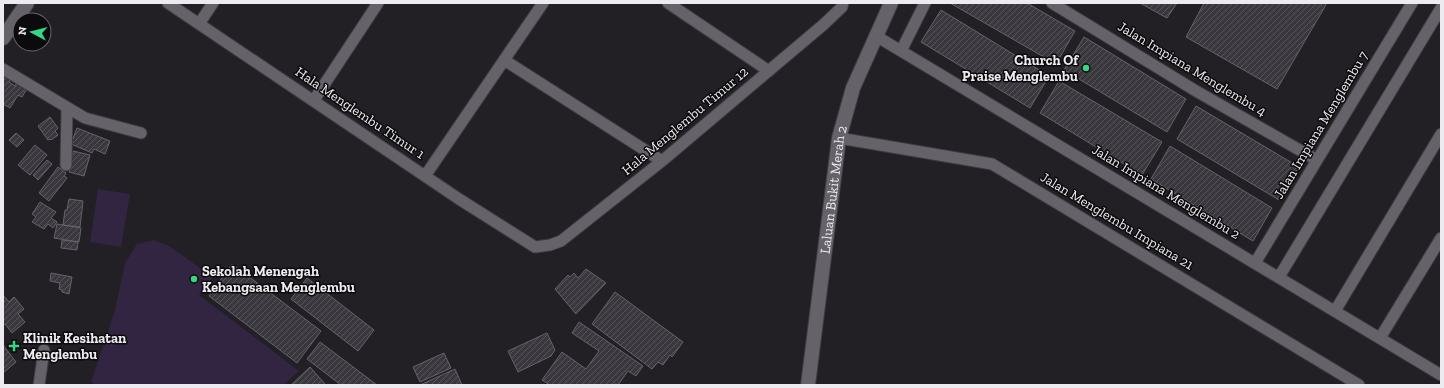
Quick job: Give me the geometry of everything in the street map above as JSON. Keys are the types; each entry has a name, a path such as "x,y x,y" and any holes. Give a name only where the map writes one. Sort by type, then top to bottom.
{"street":[{"path":"3,38 27,3"},
{"name":"Hala Menglembu Timur 1","path":"168,3 425,176 535,247"},
{"path":"199,24 213,3"},
{"path":"314,100 378,3"},
{"path":"425,176 543,3"},
{"path":"668,3 769,71"},
{"name":"Hala Menglembu Timur 12","path":"535,247 550,245 561,241 662,161 823,25 842,7 843,3"},
{"name":"Laluan Bukit Merah 2","path":"808,385 839,138 853,88 891,3"},
{"path":"901,51 924,3"},
{"name":"Jalan Impiana Menglembu 4","path":"1052,3 1196,91 1317,160"},
{"name":"Jalan Impiana Menglembu 7","path":"1255,263 1412,3"},
{"path":"1279,277 1441,8"},
{"name":"Jalan Impiana Menglembu 2","path":"876,36 1441,375"},
{"path":"504,60 662,161"},
{"path":"3,69 85,118 141,133"},
{"path":"66,165 67,108"},
{"path":"1335,311 1441,134"},
{"name":"Jalan Menglembu Impiana 21","path":"839,138 992,164 1359,385"},
{"path":"1380,338 1441,238"},
{"path":"39,385 44,350"}],"shaded area":[{"path":"98,189 130,194 121,247 90,242"},
{"path":"154,240 169,246 213,277 199,295 299,371 283,385 96,385 91,382 115,310 125,263 137,244"}],"building":[{"path":"950,3 1027,3 1075,31 1056,64"},
{"path":"1140,3 1177,3 1167,18"},
{"path":"1204,3 1327,3 1277,89 1186,37"},
{"path":"941,10 1049,76 1030,108 921,42"},
{"path":"1084,37 1186,99 1167,132 1064,70"},
{"path":"3,70 13,76 9,82 15,86 18,81 28,87 22,97 18,95 10,108 3,104"},
{"path":"1059,81 1162,142 1142,175 1040,113"},
{"path":"1196,106 1299,167 1279,200 1177,139"},
{"path":"50,117 58,128 55,131 58,135 51,140 48,140 38,126"},
{"path":"77,128 110,141 105,154 94,149 92,153 71,144"},
{"path":"16,133 24,140 17,147 9,140"},
{"path":"35,145 47,155 30,175 18,165"},
{"path":"1170,146 1272,208 1253,241 1151,179"},
{"path":"73,151 90,155 84,176 69,172 71,165 69,165"},
{"path":"47,160 52,164 38,180 33,175"},
{"path":"58,167 66,173 64,176 67,178 49,201 39,193"},
{"path":"69,199 83,201 80,227 63,225 65,210 67,210"},
{"path":"40,202 56,212 51,218 57,222 53,228 48,224 44,229 32,222 36,217 32,214"},
{"path":"57,224 81,228 79,242 54,238"},
{"path":"62,240 78,242 77,250 61,248"},
{"path":"232,264 321,331 297,363 209,296"},
{"path":"586,269 606,283 576,314 555,289 568,275 570,277 574,273 578,278"},
{"path":"51,273 72,277 69,294 62,292 62,290 59,289 60,283 50,281"},
{"path":"307,278 374,330 358,351 291,299"},
{"path":"615,292 683,342 672,357 670,355 663,365 658,362 652,369 592,324"},
{"path":"3,295 9,302 14,297 24,309 18,314 25,322 12,333 5,324 3,325"},
{"path":"579,322 643,366 636,376 628,371 618,385 550,385 542,380 562,352 586,369 599,351 572,333"},
{"path":"547,333 555,350 551,356 518,372 508,351"},
{"path":"320,342 377,385 341,385 307,359"},
{"path":"3,345 16,362 3,373"},
{"path":"444,353 451,368 420,382 413,367"},
{"path":"310,367 325,384 324,385 291,385"},
{"path":"455,369 462,385 420,385"}],"place":[{"name":"Church Of Praise Menglembu","path":"1086,68"},
{"name":"Sekolah Menengah Kebangsaan Menglembu","path":"194,279"},
{"name":"Klinik Kesihatan Menglembu","path":"14,346"}]}
